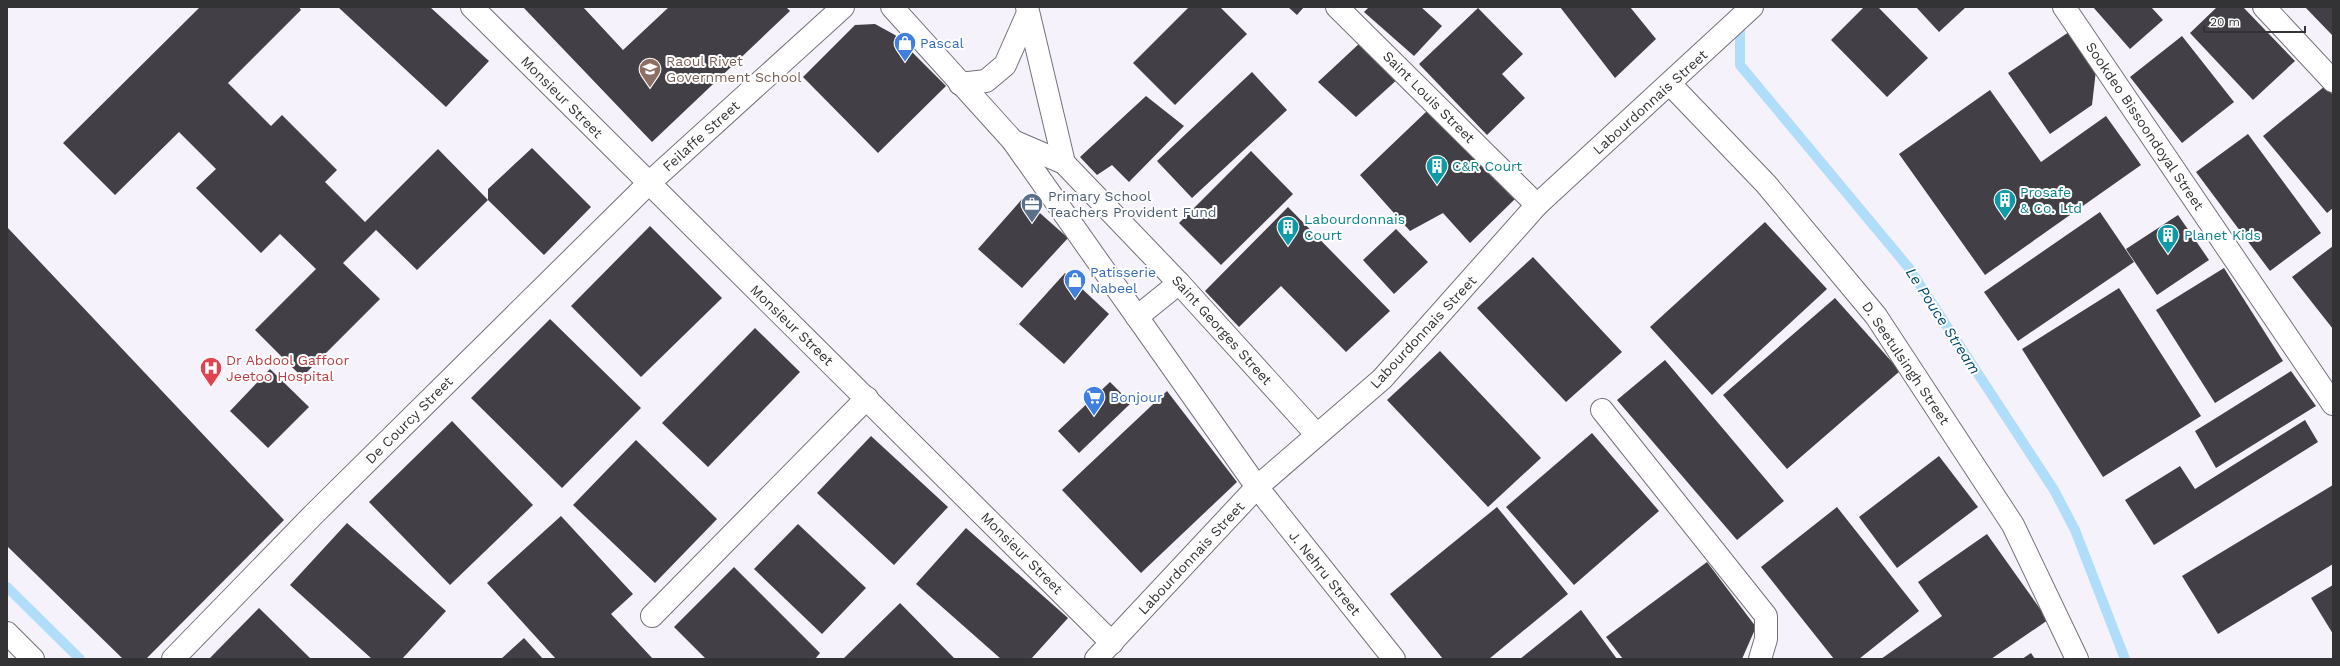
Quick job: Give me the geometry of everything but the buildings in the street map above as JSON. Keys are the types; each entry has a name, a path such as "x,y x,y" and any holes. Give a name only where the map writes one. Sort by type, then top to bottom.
{"street":[{"name":"Monsieur Street","path":"472,7 648,184 867,398 1112,643"},
{"name":"Feilaffe Street","path":"648,184 844,7"},
{"name":"Saint Georges Street","path":"892,7 1013,141 1257,487"},
{"name":"Saint Louis Street","path":"1337,7 1537,205"},
{"name":"Labourdonnais Street","path":"1096,659 1257,487 1382,380 1537,205 1712,46 1752,7"},
{"name":"Sookdeo Bissoondoyal Street","path":"2064,7 2333,404"},
{"path":"2264,7 2333,81"},
{"path":"2269,7 2333,75"},
{"path":"960,84 986,81 1006,65 1028,10"},
{"path":"1028,10 1064,163"},
{"name":"D. Seetulsingh Street","path":"1670,84 1766,184 1876,316 2013,525 2077,659"},
{"name":"Saint Georges Street","path":"1013,141 1064,163 1179,283 1317,435"},
{"name":"De Courcy Street","path":"173,659 313,515 648,184"},
{"path":"1137,317 1179,283"},
{"path":"652,616 867,398"},
{"path":"1602,410 1766,616 1766,639 1760,659"},
{"name":"J. Nehru Street","path":"1257,487 1394,659"},
{"path":"7,633 33,659"}],"waterway":[{"name":"Le Pouce Stream","path":"1740,20 1740,65 1909,268 2054,490 2075,530 2125,659"},
{"path":"7,587 80,659"}],"place":[{"name":"Pascal","path":"905,62"},
{"name":"Raoul Rivet Government School","path":"650,88"},
{"name":"C&R Court","path":"1437,186"},
{"name":"Prosafe & Co. Ltd","path":"2005,220"},
{"name":"Primary School Teachers Provident Fund","path":"1032,224"},
{"name":"Labourdonnais Court","path":"1288,246"},
{"name":"Planet Kids","path":"2168,254"},
{"name":"Patisserie Nabeel","path":"1075,300"},
{"name":"Dr Abdool Gaffoor Jeetoo Hospital","path":"211,388"},
{"name":"Bonjour","path":"1094,416"}]}
